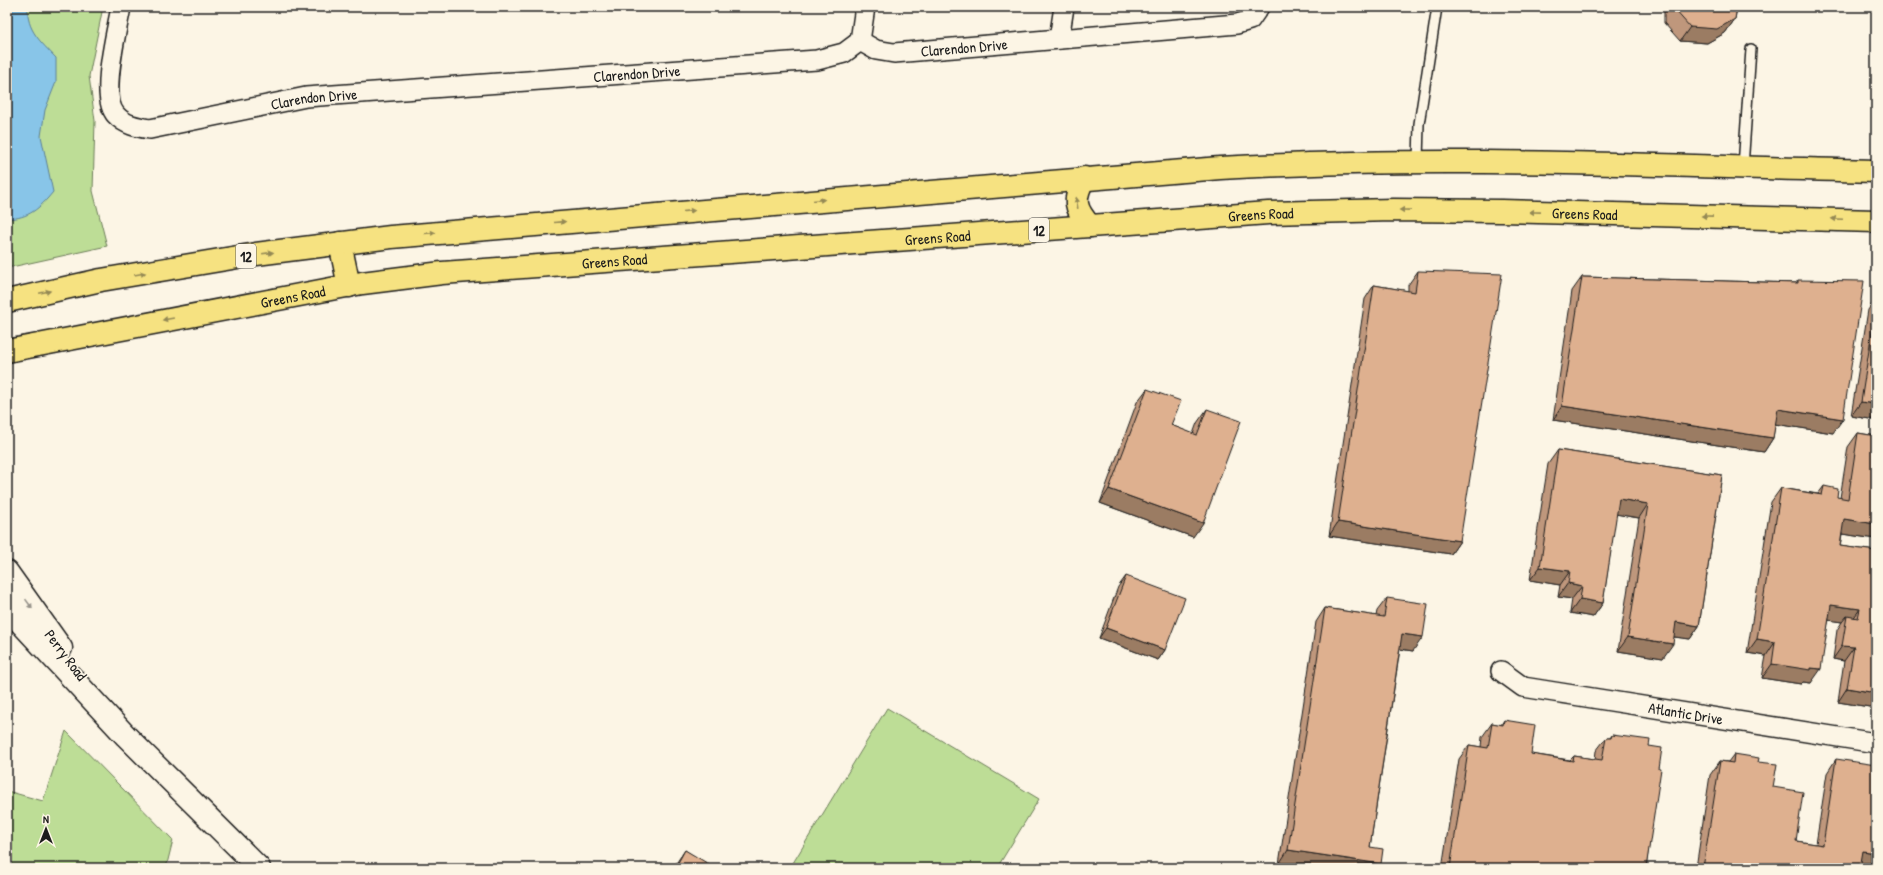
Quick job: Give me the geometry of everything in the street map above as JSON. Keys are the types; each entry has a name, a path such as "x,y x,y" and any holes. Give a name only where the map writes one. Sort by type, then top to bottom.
{"main road":[{"name":"12","path":"7,301 101,280 256,254 399,236 1084,178 1280,164 1347,161 1418,161 1876,171"},
{"path":"1084,178 1077,191 1076,200 1083,218 1090,226"},
{"name":"Greens Road","path":"7,350 349,286 442,273 1268,213 1392,210 1876,221"},
{"path":"340,243 349,286"},
{"path":"7,360 52,341"},
{"name":"Perry Road","path":"7,572 45,627 126,736"},
{"name":"Perry Road","path":"7,608 126,736 259,868"}],"street":[{"name":"Clarendon Drive","path":"121,7 108,82 109,100 115,114 125,123 138,128 150,129 306,97 817,60 844,53 860,41 876,50 894,53 1238,24 1250,20 1259,7"},
{"path":"860,41 865,7"},
{"path":"1059,39 1064,7"},
{"name":"Atlantic Drive","path":"1501,671 1523,687 1876,743"}],"lane":[{"path":"1418,161 1419,124 1437,7"},
{"path":"1743,168 1751,49"}],"green space":[{"path":"7,7 103,7 89,76 95,121 93,191 107,246 7,268"},
{"path":"887,708 1039,799 997,868 790,868"},
{"path":"66,731 173,840 166,868 7,868 7,791 43,801"}],"water":[{"path":"7,7 28,7 29,22 32,29 40,41 56,58 56,82 45,110 41,136 53,192 33,212 22,217 7,219"}],"building":[{"path":"1674,7 1737,7 1735,19 1717,29 1690,27 1674,9"},
{"path":"1418,271 1502,274 1460,541 1338,522 1374,285 1415,292"},
{"path":"1582,277 1798,283 1798,280 1864,281 1843,419 1778,409 1773,438 1562,406"},
{"path":"1876,305 1876,404 1861,402"},
{"path":"1147,389 1181,401 1171,425 1197,435 1207,409 1241,421 1203,523 1109,489"},
{"path":"1858,433 1876,436 1876,524 1844,519 1840,546 1876,551 1876,693 1847,688 1854,647 1842,646 1847,616 1858,618 1860,609 1831,605 1821,669 1811,668 1811,670 1772,664 1775,642 1757,639 1781,488 1822,495 1824,486 1838,489 1837,497 1848,499"},
{"path":"1558,450 1722,475 1699,626 1676,622 1673,644 1628,637 1648,504 1619,499 1603,603 1580,599 1582,586 1568,583 1570,571 1540,567"},
{"path":"1126,576 1185,598 1165,650 1106,628"},
{"path":"1387,598 1428,604 1423,637 1402,634 1370,847 1383,849 1381,864 1288,850 1325,608 1384,617"},
{"path":"1504,720 1535,725 1531,754 1573,761 1574,756 1602,760 1606,738 1611,738 1612,735 1650,740 1649,746 1662,748 1659,769 1661,769 1646,868 1450,868 1469,745 1488,748 1492,723 1503,725"},
{"path":"1734,754 1759,758 1758,762 1777,764 1773,787 1803,792 1796,841 1823,845 1836,759 1876,765 1876,853 1863,851 1860,868 1703,868 1720,761 1733,763"},
{"path":"685,850 712,866 711,868 675,868"}]}
